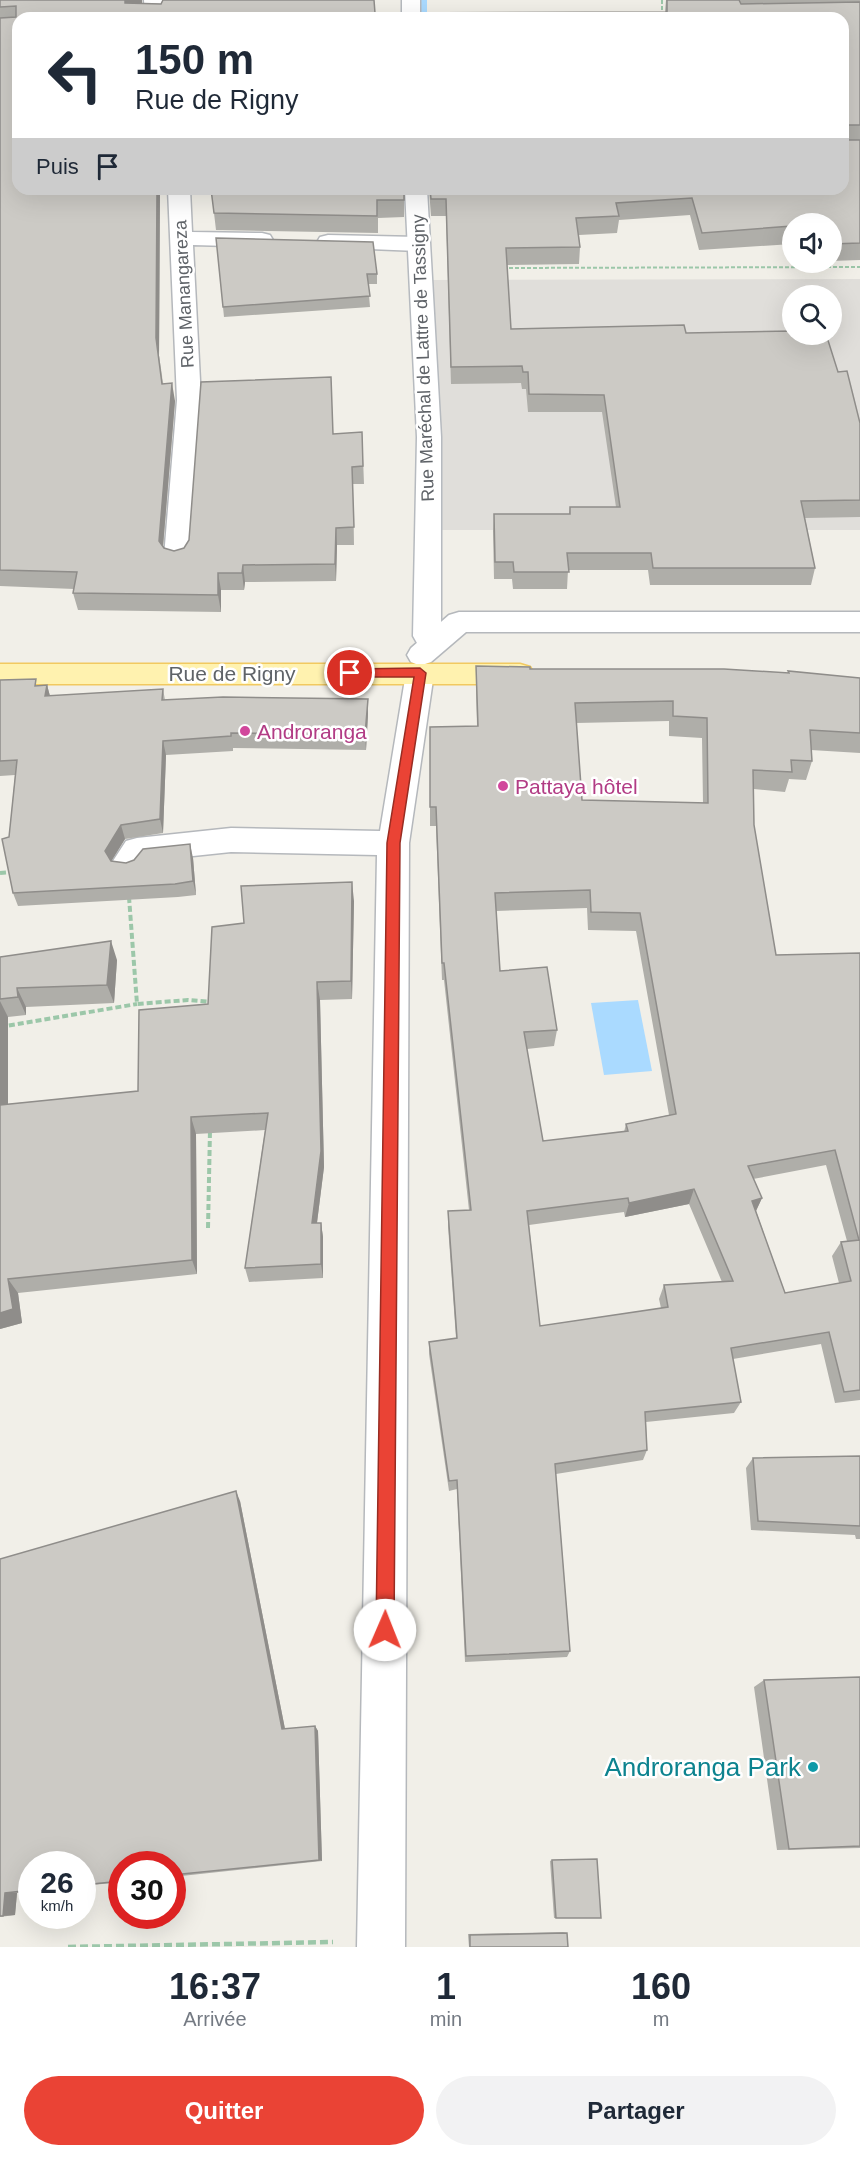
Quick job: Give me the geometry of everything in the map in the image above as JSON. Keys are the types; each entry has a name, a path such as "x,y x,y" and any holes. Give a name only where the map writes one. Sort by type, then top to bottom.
{"main road":[{"name":"Rue de Rigny","path":"0,674 423,654 551,674"}],"street":[{"name":"Rue Manangareza","path":"177,557 189,400 178,195"},
{"name":"Rue Maréchal de Lattre de Tassigny","path":"381,1944 393,843 423,654 429,437 416,195"},
{"path":"182,238 288,241"},
{"path":"312,241 418,244"},
{"path":"423,654 459,621 860,622"},
{"path":"127,864 136,850 231,840 393,843"}],"path":[{"path":"492,268 860,267"},
{"path":"127,864 136,1005"},
{"path":"0,873 23,871"},
{"path":"0,1027 136,1005 188,1000 213,1003"},
{"path":"208,1228 210,1121"},
{"path":"68,1947 381,1944"}],"shaded area":[{"path":"860,279 860,530 430,530 432,280"}],"water":[{"path":"638,1000 652,1071 604,1075 591,1003"}],"building":[{"path":"0,0 125,0 125,3 161,4 163,0 374,0 375,12 16,12 16,6 0,7"},
{"path":"667,0 739,0 741,4 860,2 860,125 849,125 849,12 667,12"},
{"path":"12,17 12,195 157,195 156,338 162,384 172,383 159,541 164,548 174,551 184,548 189,540 201,382 331,377 333,434 362,432 363,466 352,467 354,527 336,528 335,564 243,565 242,573 218,573 218,595 73,593 77,572 0,570 0,18"},
{"path":"849,140 860,140 860,243 842,244 842,213 782,213 782,227 702,233 692,198 616,203 619,216 576,218 580,247 506,248 511,329 684,325 686,333 782,331 782,345 829,345 838,372 847,371 860,423 860,500 801,501 815,568 653,568 651,553 567,553 569,572 514,572 513,562 495,562 494,514 570,514 570,507 620,507 604,395 529,394 528,372 523,372 522,366 451,367 446,199 431,199 431,195 849,195"},
{"path":"212,195 404,195 404,200 377,200 377,216 214,213"},
{"path":"216,238 373,242 377,274 367,274 370,296 223,307"},
{"path":"476,666 530,667 530,669 724,669 789,673 788,671 860,678 860,733 810,730 812,761 791,760 792,772 753,770 754,825 776,955 860,953 860,1390 844,1392 829,1332 731,1348 741,1402 645,1412 647,1450 555,1464 570,1651 466,1656 457,1480 449,1481 429,1342 457,1338 448,1211 471,1210 444,963 442,963 436,807 430,807 430,727 478,726","holes":["673,701 673,716 707,718 708,803 582,800 575,703","590,890 591,912 640,913 676,1114 626,1124 628,1131 543,1141 524,1032 557,1030 547,967 500,971 495,893","835,1150 859,1240 841,1242 851,1281 785,1293 752,1201 762,1198 748,1166","694,1189 733,1281 664,1285 668,1307 540,1326 527,1211 628,1198 629,1203"]},
{"path":"36,679 35,686 47,685 45,696 163,689 162,700 223,697 368,699 365,735 231,733 231,736 163,741 160,819 121,825 105,851 111,861 126,863 134,860 143,849 190,844 193,881 13,893 2,839 9,837 17,760 0,761 0,680"},
{"path":"352,882 351,981 317,982 321,1151 312,1223 321,1223 321,1264 245,1268 268,1113 191,1117 192,1260 8,1279 13,1309 0,1313 0,1105 138,1091 139,1010 208,1004 212,927 244,923 241,886"},
{"path":"111,941 107,985 17,988 18,997 0,999 0,957"},
{"path":"860,1456 860,1526 758,1521 753,1458"},
{"path":"236,1491 282,1729 315,1726 319,1860 186,1874 186,1851 108,1851 108,1882 96,1884 96,1851 18,1851 18,1892 5,1893 3,1916 0,1916 0,1559"},
{"name":"Androranga Park","path":"860,1677 860,1846 789,1849 764,1680"},
{"path":"597,1859 601,1918 556,1918 552,1860"},
{"path":"567,1933 568,1947 470,1947 470,1935"}],"waterway":[{"path":"423,0 423,12"}],"place":[{"name":"Androranga","path":"245,731"},
{"name":"Pattaya hôtel","path":"503,786"},
{"name":"Androranga Park","path":"813,1767"}],"route":[{"path":"350,673 420,673 393,843 385,1630"}]}
